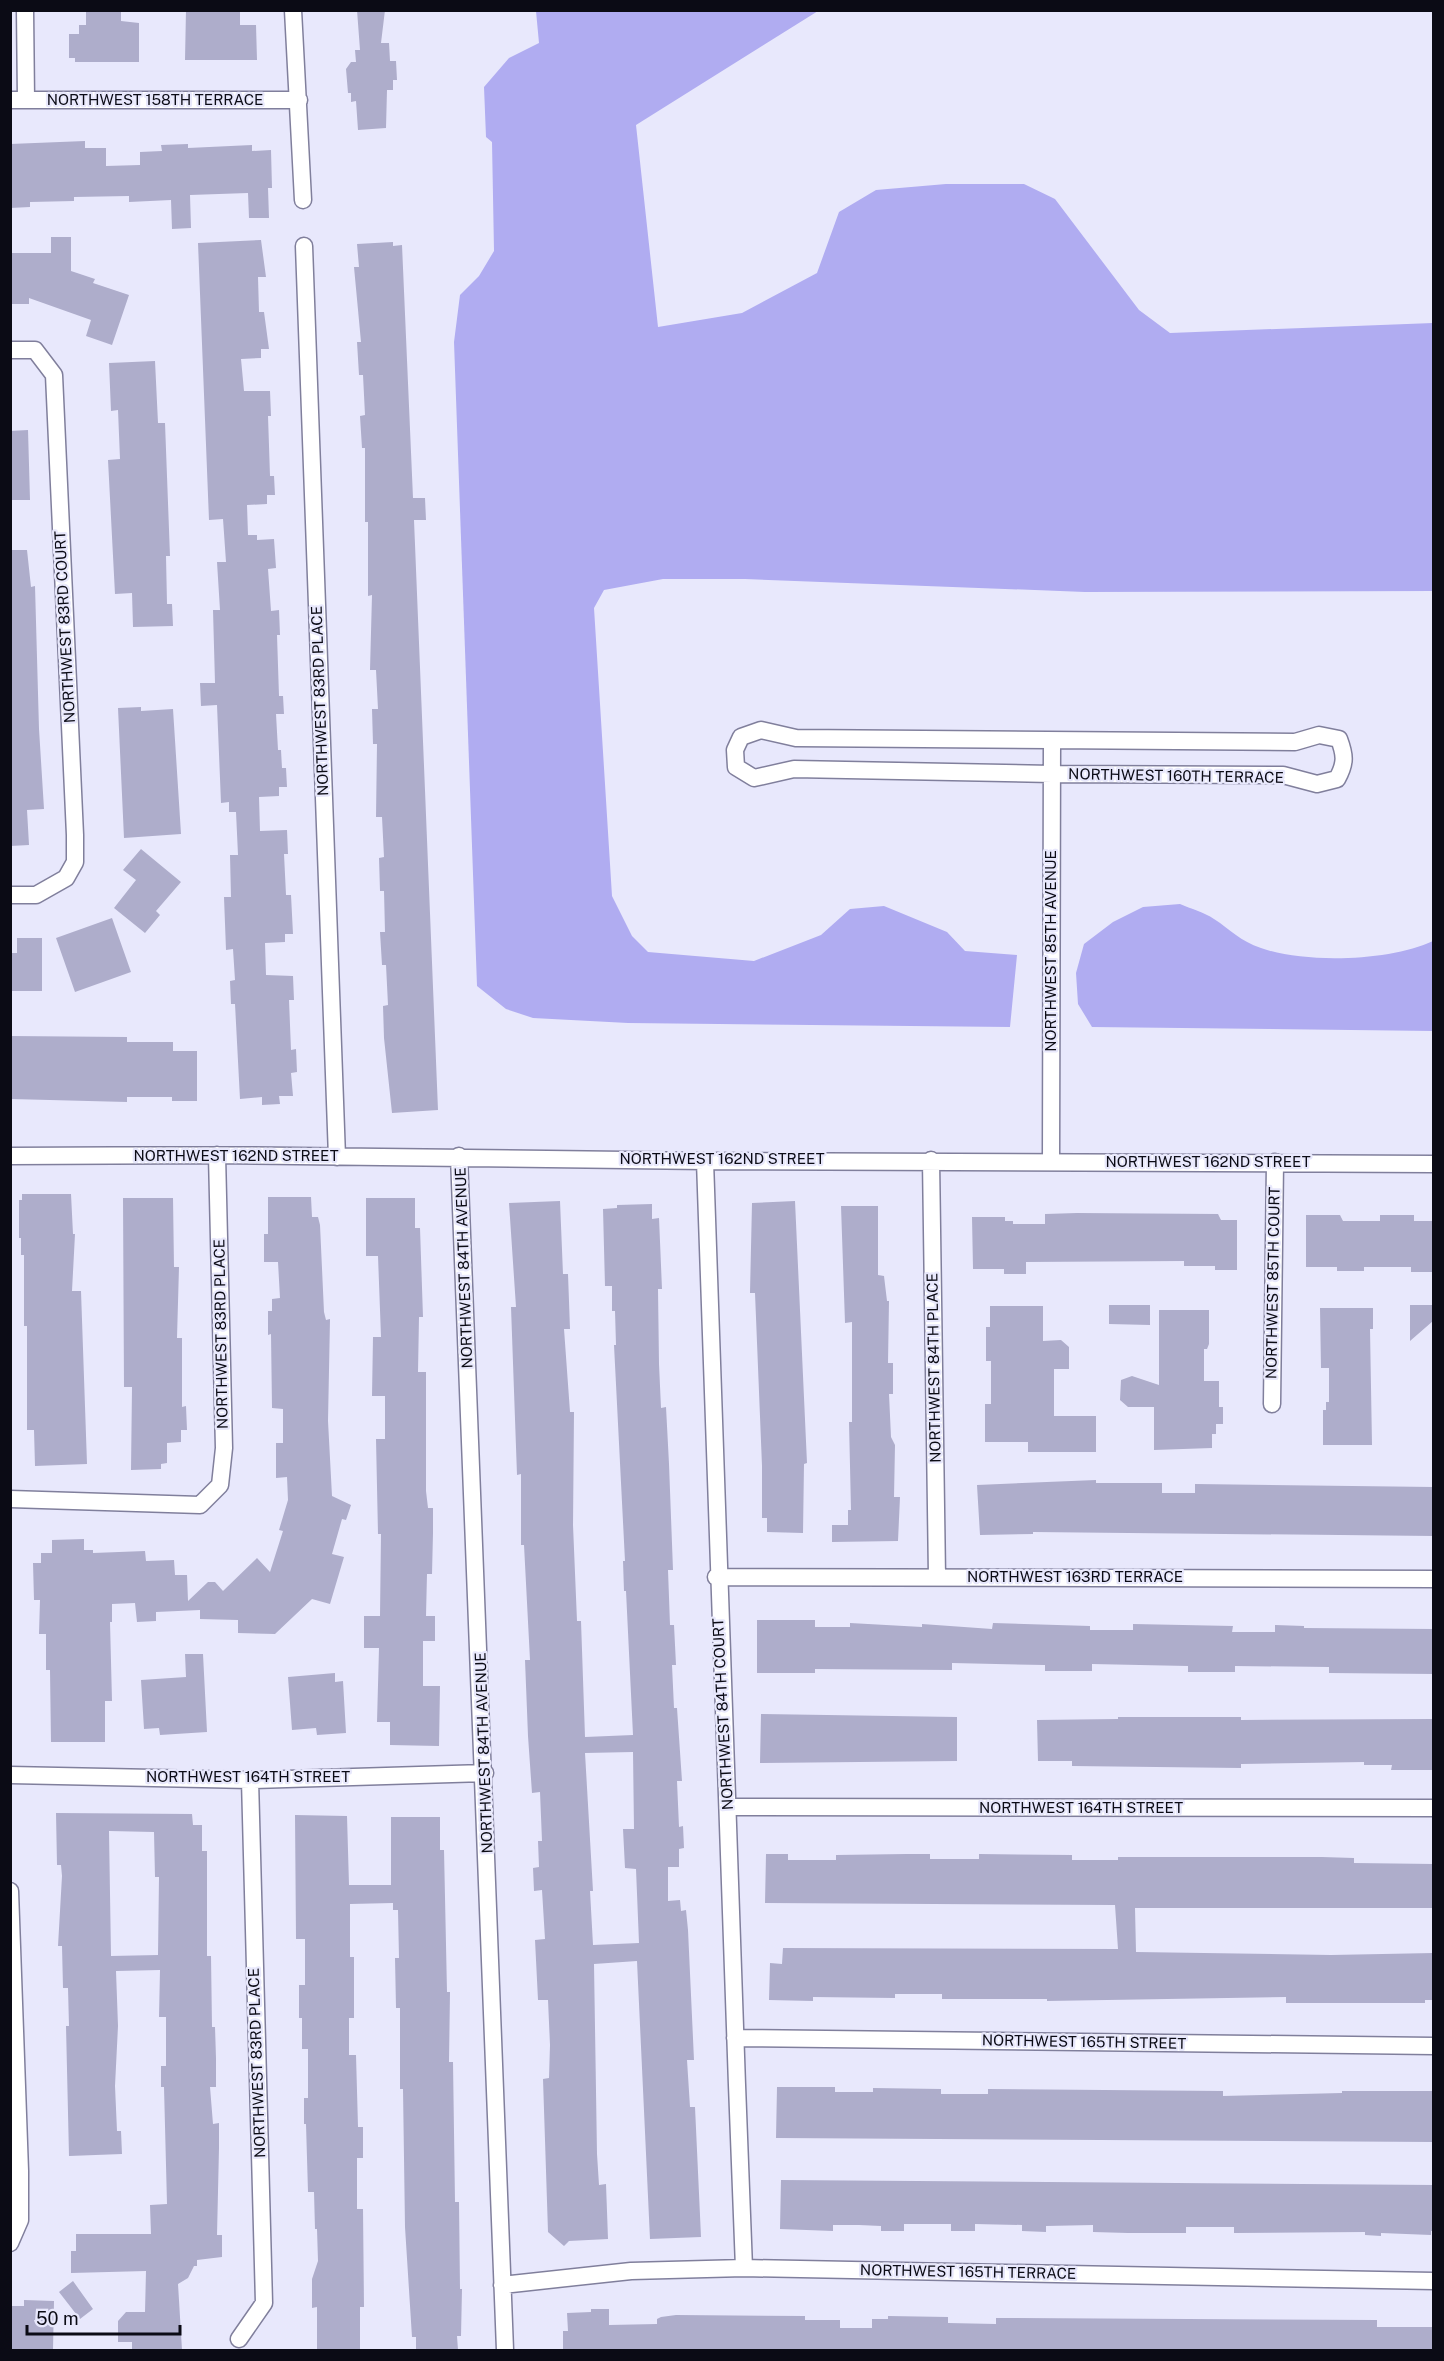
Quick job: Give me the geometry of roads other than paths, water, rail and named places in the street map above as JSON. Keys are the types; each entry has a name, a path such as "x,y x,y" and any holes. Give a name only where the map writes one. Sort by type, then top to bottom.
{"street":[{"path":"18,100 25,10"},
{"path":"293,10 303,200"},
{"name":"NORTHWEST 158TH TERRACE","path":"18,100 299,100"},
{"name":"NORTHWEST 83RD PLACE","path":"304,246 337,1157"},
{"name":"NORTHWEST 83RD COURT","path":"10,350 35,350 54,375 75,835 75,862 66,878 36,895 10,895"},
{"name":"NORTHWEST 160TH TERRACE","path":"761,730 796,738 1052,742 1296,742 1319,735 1339,739 1346,755 1337,779 1317,784 1283,775 1052,774 794,769 754,778 736,767 735,750 741,737 761,730"},
{"name":"NORTHWEST 85TH AVENUE","path":"1051,1161 1052,742"},
{"name":"NORTHWEST 83RD PLACE","path":"10,1499 200,1505 220,1485 224,1448 217,1155"},
{"name":"NORTHWEST 162ND STREET","path":"10,1156 459,1156 705,1161 931,1160 1434,1164"},
{"name":"NORTHWEST 84TH AVENUE","path":"459,1156 485,1773 505,2350"},
{"name":"NORTHWEST 84TH PLACE","path":"931,1160 937,1577"},
{"name":"NORTHWEST 84TH COURT","path":"705,1161 716,1577 728,1807 744,2268"},
{"name":"NORTHWEST 85TH COURT","path":"1272,1404 1275,1162"},
{"name":"NORTHWEST 163RD TERRACE","path":"716,1577 1434,1579"},
{"name":"NORTHWEST 164TH STREET","path":"10,1775 250,1780 485,1773"},
{"name":"NORTHWEST 83RD PLACE","path":"239,2339 264,2303 250,1780"},
{"name":"NORTHWEST 164TH STREET","path":"728,1807 1434,1808"},
{"path":"10,1891 21,2170 20,2220 10,2243"},
{"name":"NORTHWEST 165TH STREET","path":"735,2038 1434,2046"},
{"name":"NORTHWEST 165TH TERRACE","path":"502,2286 632,2271 744,2268 1434,2281"}]}
